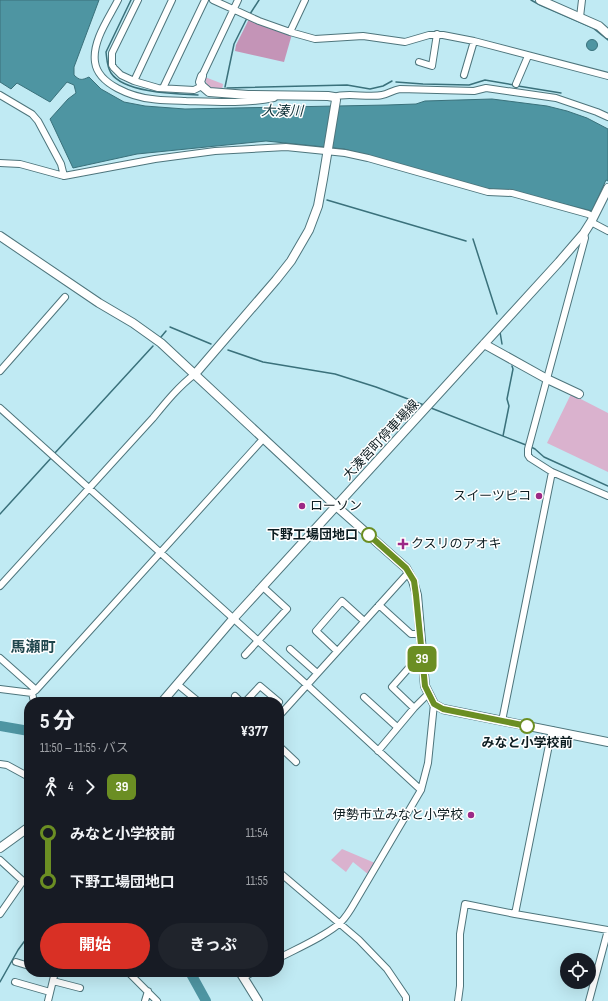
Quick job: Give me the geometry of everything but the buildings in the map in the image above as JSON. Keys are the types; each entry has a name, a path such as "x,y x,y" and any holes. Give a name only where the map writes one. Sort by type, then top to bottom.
{"street":[{"path":"118,0 98,40 95,56 96,69 100,76 115,87 153,100 210,102 260,100 281,96"},
{"path":"138,0 112,53 114,68 121,75 147,86 194,90 202,86"},
{"path":"134,81 172,0"},
{"path":"163,88 205,0"},
{"path":"213,0 253,18 290,32 315,39 363,36 405,42 429,34 437,34 474,41 608,76"},
{"path":"238,0 202,76 200,82 202,86 209,92 248,95 328,96 335,100"},
{"path":"290,32 305,0"},
{"path":"540,0 599,26 608,34"},
{"path":"580,17 582,0"},
{"path":"419,62 432,66 437,34"},
{"path":"464,75 474,41"},
{"path":"516,84 528,56"},
{"path":"0,586 169,399 187,380 195,374 291,261 309,230 318,206 335,100 340,95 383,95 400,89 474,91 486,88 556,98 608,117"},
{"path":"0,95 32,114 38,121 61,164 64,176"},
{"path":"0,163 20,164 64,176 155,159 215,151 286,147 328,151 368,158 488,192 512,193 588,214 592,220 608,231"},
{"name":"大湊宮町停車場線","path":"168,697 176,684 233,619 428,407 584,233 608,188"},
{"path":"584,233 585,238 528,449 528,455 530,458 552,472 608,496"},
{"path":"0,236 98,303 147,332 161,343 336,506 403,564 414,581 425,686 434,704 443,709 608,742"},
{"path":"0,371 65,297"},
{"path":"484,344 547,379 579,394"},
{"path":"0,408 88,489 306,684 421,790"},
{"path":"34,697 34,692 264,438"},
{"path":"502,721 552,472"},
{"path":"284,710 306,684 409,572"},
{"path":"245,655 287,609 263,587"},
{"path":"337,651 316,631 342,601 364,621"},
{"path":"379,605 411,634 420,634"},
{"path":"290,649 317,673"},
{"path":"0,658 34,692"},
{"path":"414,708 392,687 414,662 423,660"},
{"path":"176,684 192,697"},
{"path":"250,697 260,686 273,697"},
{"path":"0,689 34,692"},
{"path":"378,751 414,708 428,694"},
{"path":"364,697 398,727"},
{"path":"284,954 326,933 340,924 347,916 421,790 428,763 434,704"},
{"path":"515,914 552,730"},
{"path":"284,751 296,762"},
{"path":"0,764 7,765 24,774"},
{"path":"0,848 24,831"},
{"path":"0,860 23,881 0,914"},
{"path":"284,876 359,940 387,969 406,997 406,1001"},
{"path":"458,1001 460,986 460,934 465,904 608,930 589,1001"},
{"path":"16,962 24,964"},
{"path":"48,1001 54,977"},
{"path":"133,977 157,1001"},
{"path":"243,977 258,1001"},
{"path":"53,981 80,988"},
{"path":"15,982 50,992"},
{"path":"145,1001 148,991"}],"shaded area":[{"path":"249,19 292,34 284,62 235,51 236,45"},
{"path":"205,77 223,84 222,90 210,89 204,79"},
{"path":"571,394 608,413 608,472 547,443"},
{"path":"342,849 375,863 369,875 353,862 346,872 331,860"}],"water":[{"name":"大湊川","path":"0,0 99,0 74,67 74,75 81,79 89,77 101,89 124,102 145,106 185,109 387,105 416,104 425,101 492,99 547,106 587,118 608,129 608,181 606,180 592,211 511,191 488,189 344,149 266,141 137,154 73,168 50,119 68,99 76,93 74,85 67,82 50,102 17,83 11,89 0,82"},
{"path":"592,39 596,41 598,45 596,49 592,51 588,49 586,45 588,41"}],"waterway":[{"path":"131,0 106,52 108,66 111,73 118,80 127,85 165,93 198,95"},
{"path":"250,14 259,0"},
{"path":"531,0 593,28 608,40"},
{"path":"225,87 234,44 248,18"},
{"path":"396,82 469,85 485,80 514,85"},
{"path":"227,88 347,85 370,89 383,86 392,81"},
{"path":"518,86 561,93"},
{"path":"327,200 466,241"},
{"path":"473,239 497,314"},
{"path":"170,327 211,344"},
{"path":"161,337 166,331"},
{"path":"500,332 502,344"},
{"path":"54,454 153,346"},
{"path":"228,350 263,362 335,374 376,387 424,405"},
{"path":"503,436 509,406 507,399 513,369 512,366"},
{"path":"431,408 526,445"},
{"path":"531,447 544,457 608,486"},
{"path":"0,514 52,457"},
{"path":"0,726 24,730"},
{"path":"0,982 24,942"},
{"path":"193,977 206,1001"}],"bus line":[{"name":"39","path":"369,535 403,564 414,581 425,686 434,704 443,709 527,726"}],"place":[{"name":"スイーツピコ","path":"539,496"},
{"name":"ローソン","path":"302,506"},
{"name":"下野工場団地口","path":"369,535"},
{"name":"クスリのアオキ","path":"403,544"},
{"name":"みなと小学校前","path":"527,726"},
{"name":"伊勢市立みなと小学校","path":"471,815"}],"district":[{"name":"馬瀬町","path":"33,647"}]}
